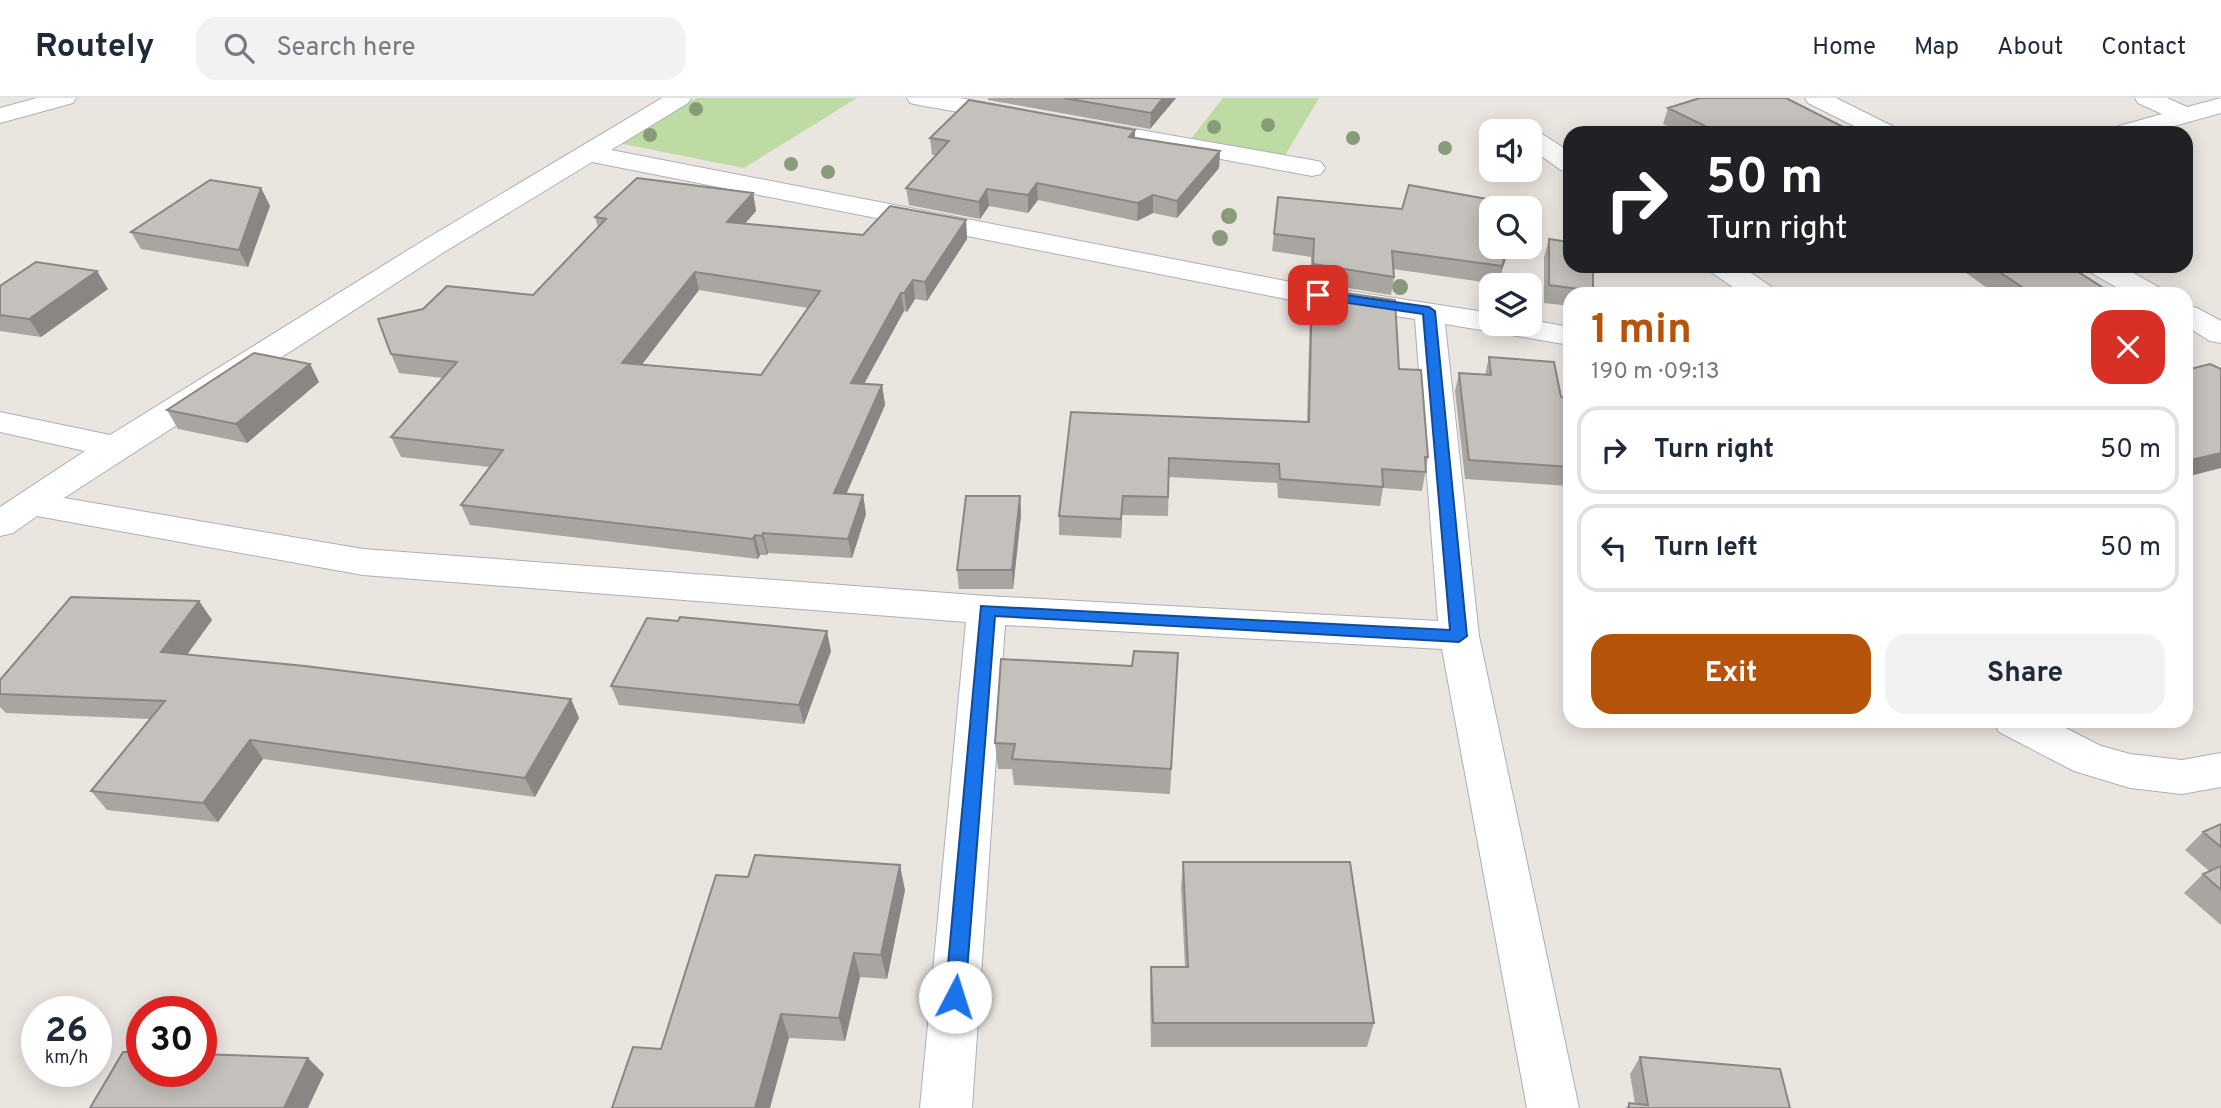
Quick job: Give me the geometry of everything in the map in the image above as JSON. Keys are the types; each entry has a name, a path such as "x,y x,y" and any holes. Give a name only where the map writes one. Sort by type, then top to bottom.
{"street":[{"path":"0,116 64,98"},
{"path":"0,524 115,447 586,153 679,98"},
{"path":"919,98 1037,119"},
{"path":"1817,98 1873,126"},
{"path":"2147,98 2185,115"},
{"path":"2146,126 2221,105"},
{"path":"1065,124 1312,168"},
{"path":"1542,145 1563,159"},
{"path":"586,153 1291,291 1479,320"},
{"path":"1732,273 1752,287"},
{"path":"2113,273 2138,287"},
{"path":"1429,311 1459,636 1553,1108"},
{"path":"2193,317 2221,334"},
{"path":"1542,331 1563,335"},
{"path":"0,422 115,447"},
{"path":"34,503 363,562 987,610 1459,636"},
{"path":"946,1108 987,610"},
{"path":"2028,728 2089,759 2130,771 2182,777 2221,770"}],"green space":[{"path":"697,98 857,98 744,168 613,142"},
{"path":"1223,98 1319,98 1284,157 1190,140"}],"building":[{"path":"1064,98 1163,98 1151,113"},
{"path":"1700,98 1786,98 1841,126 1705,126 1668,108"},
{"path":"969,100 1135,130 1129,137 1220,151 1177,201 1153,195 1138,203 1037,183 1028,195 987,189 979,202 906,188 949,141 930,138"},
{"path":"637,178 753,193 727,222 863,235 890,206 966,220 925,282 913,280 904,293 901,293 851,383 882,385 834,493 863,495 848,539 763,533 762,536 755,535 753,539 461,505 503,450 391,437 457,362 391,354 378,319 423,309 447,286 533,295 606,219 595,217","holes":["695,272 820,291 761,375 622,363"]},
{"path":"210,180 261,188 239,250 131,232"},
{"path":"1409,185 1479,198 1479,259 1504,259 1502,266 1392,251 1394,277 1313,264 1314,239 1274,234 1278,197 1402,209"},
{"path":"1549,239 1563,241 1563,273 1593,273 1593,287 1549,285"},
{"path":"36,262 97,271 29,319 0,315 0,286"},
{"path":"2001,273 2080,273 2102,287 2022,287"},
{"path":"1312,288 1395,300 1399,369 1421,370 1428,457 1425,457 1426,472 1382,469 1383,487 1280,479 1279,464 1169,458 1168,497 1123,496 1121,519 1059,516 1071,412 1309,422"},
{"path":"254,353 310,364 236,424 167,410"},
{"path":"1489,357 1554,362 1563,398 1563,467 1469,460 1459,373 1491,375"},
{"path":"2210,364 2221,369 2221,453 2193,459 2193,368"},
{"path":"966,496 1020,496 1012,570 957,570"},
{"path":"71,597 199,601 161,652 305,666 571,699 525,778 250,740 203,803 91,791 165,701 0,694 0,680"},
{"path":"680,617 827,631 799,705 611,686 647,618 678,621"},
{"path":"1134,651 1178,653 1171,769 1012,759 1015,744 995,743 1001,659 1132,666"},
{"path":"2221,824 2221,847 2203,832"},
{"path":"755,855 900,865 881,955 854,953 839,1018 781,1014 755,1108 612,1108 633,1047 661,1049 716,875 748,877"},
{"path":"1183,862 1350,862 1374,1023 1153,1023 1151,967 1188,967"},
{"path":"2221,866 2221,890 2203,874"},
{"path":"123,1052 126,1052 126,1087 217,1087 217,1055 308,1058 284,1108 90,1108 102,1087 112,1087 112,1071"},
{"path":"1640,1057 1780,1069 1790,1108 1629,1108 1629,1103 1648,1105"}],"route":[{"path":"955,997 987,610 1459,636 1429,311 1318,295"}]}
